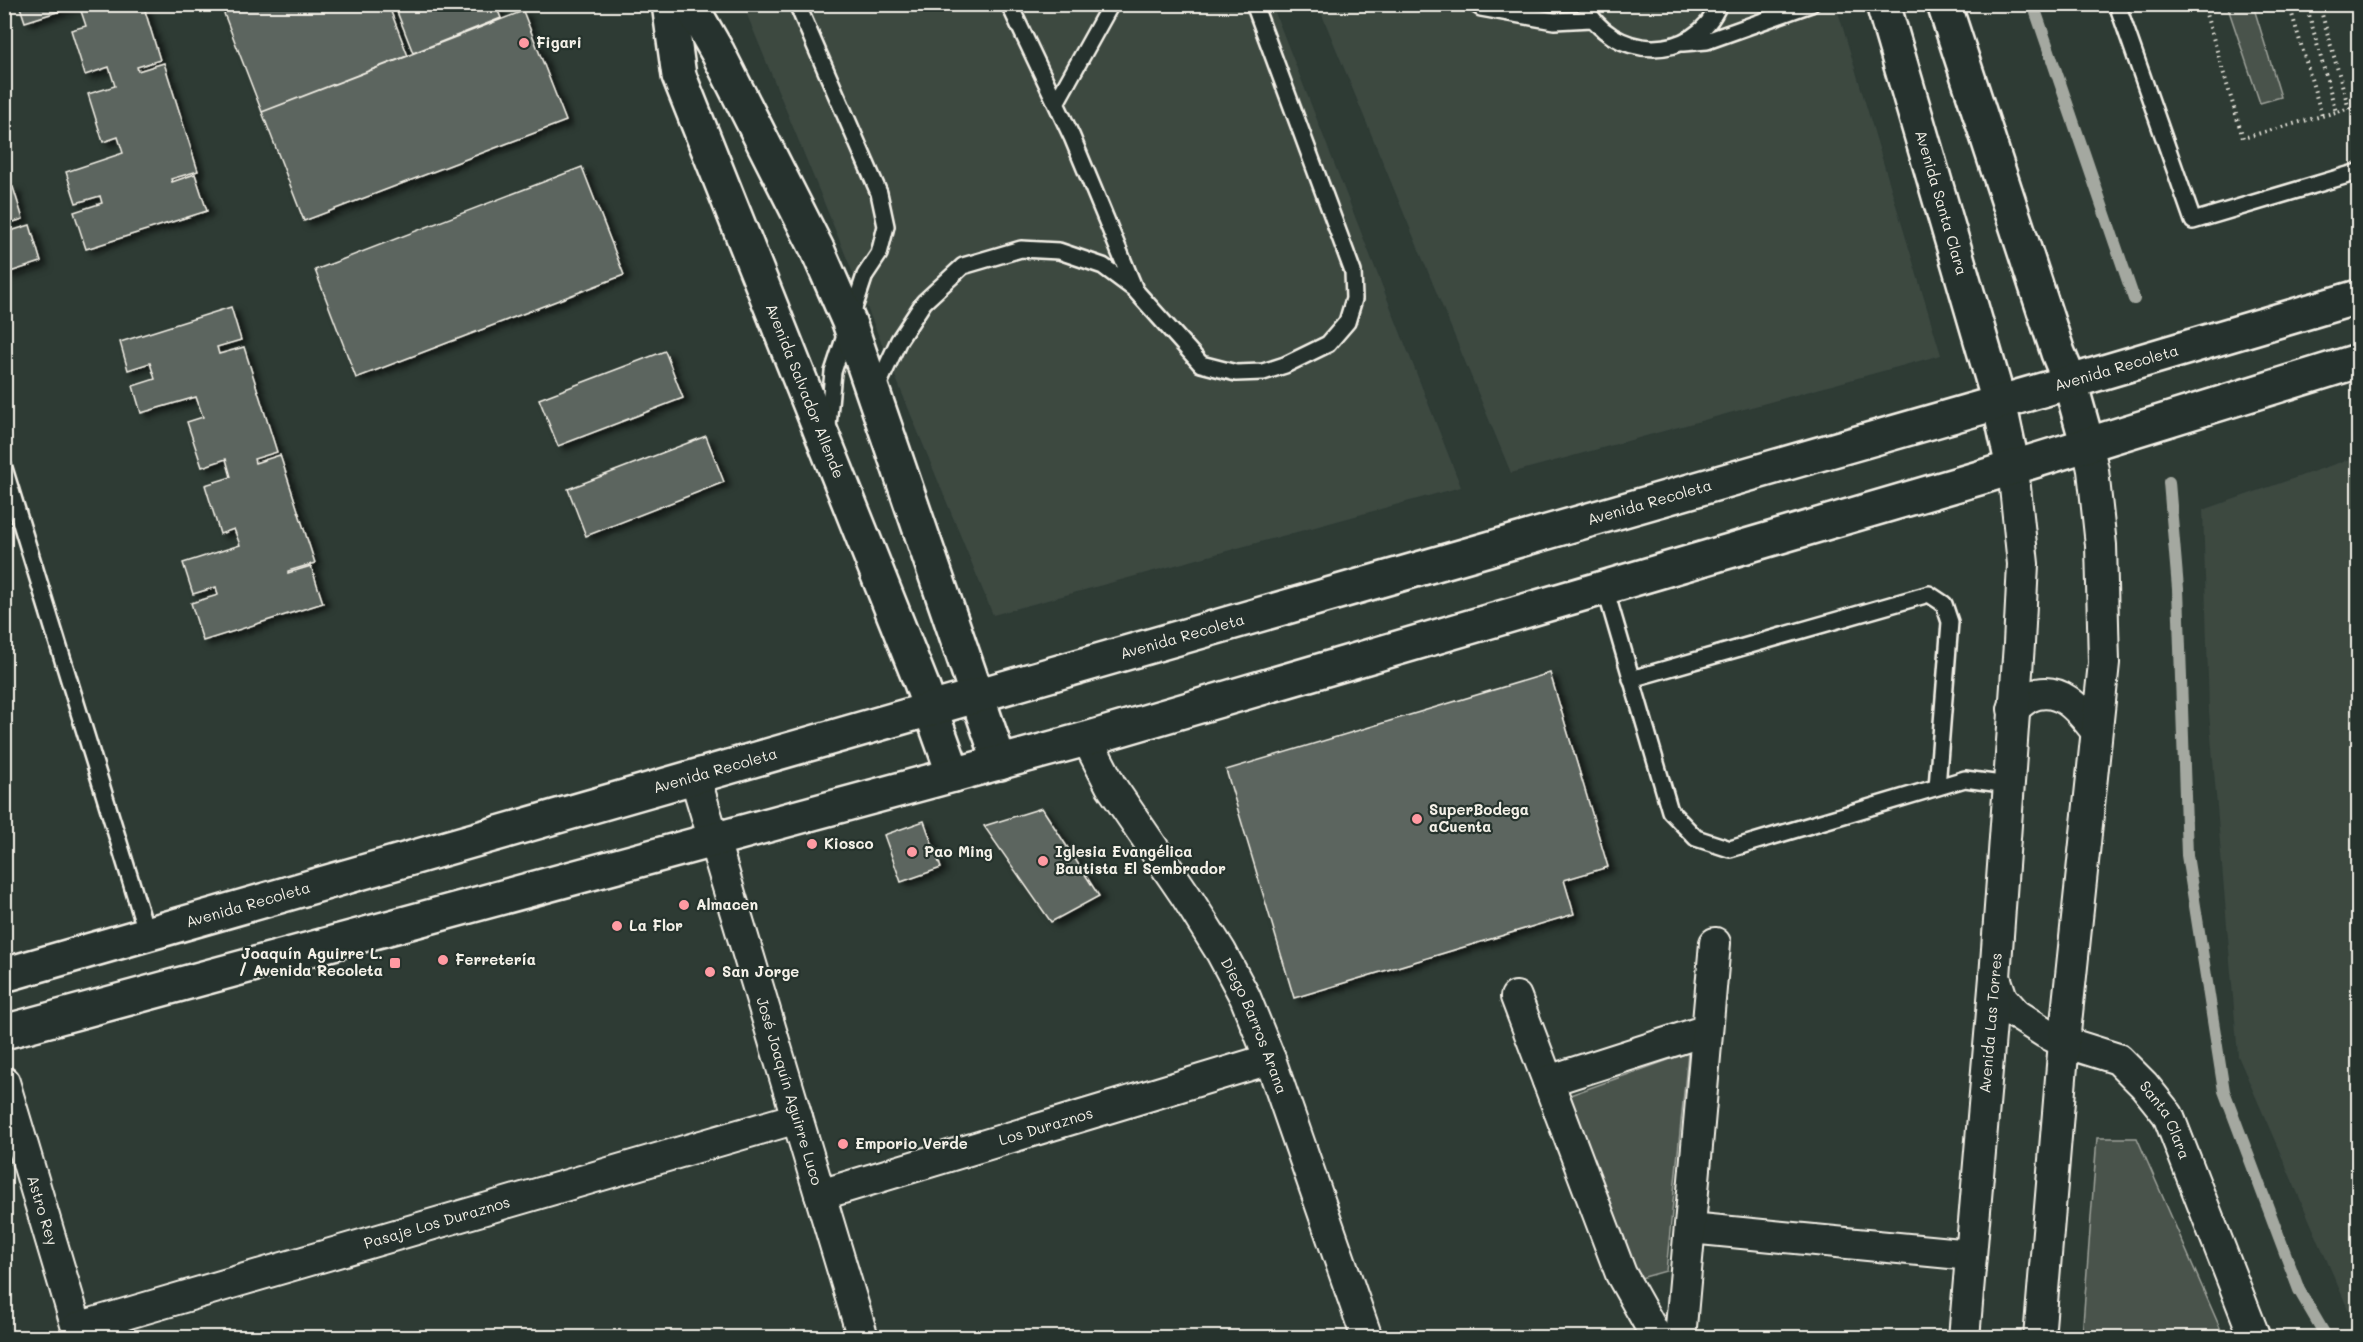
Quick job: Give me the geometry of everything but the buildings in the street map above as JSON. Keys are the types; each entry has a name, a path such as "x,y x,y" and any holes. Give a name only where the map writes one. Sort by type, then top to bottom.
{"main road":[{"name":"Avenida Salvador Allende","path":"669,4 679,76 931,709 954,775"},
{"path":"690,4 718,54 812,239 849,322 1000,763"},
{"name":"Avenida Santa Clara","path":"1883,4 1999,402"},
{"path":"1944,4 2058,353 2070,382 2088,446"},
{"name":"Avenida Recoleta","path":"4,975 2070,382 2358,297"},
{"path":"4,1032 1090,738 2088,446 2358,361"},
{"name":"Avenida Las Torres","path":"1999,402 2013,468"}],"street":[{"path":"2039,1338 2064,1042 2104,663 2101,545 2093,470 2088,446"},
{"name":"Avenida Las Torres","path":"1965,1338 1995,976 2023,564 2013,468"},
{"path":"2013,709 2029,697 2048,693 2066,699 2080,710 2096,731"},
{"name":"Diego Barros Arana","path":"1090,738 1094,753 1111,786 1221,952 1245,997 1270,1059 1367,1338"},
{"name":"José Joaquín Aguirre Luco","path":"695,777 863,1338"},
{"path":"1680,1338 1715,943"},
{"name":"Santa Clara","path":"1995,976 2002,998 2016,1014 2064,1042 2118,1059 2144,1085 2168,1115 2255,1338"},
{"path":"1516,997 1621,1274 1658,1338"},
{"path":"1548,1081 1707,1030"},
{"name":"Los Duraznos","path":"820,1195 1270,1059"},
{"name":"Astro Rey","path":"4,1082 78,1333"},
{"name":"Pasaje Los Duraznos","path":"78,1333 797,1118"},
{"path":"1690,1228 1971,1255"}],"lane":[{"path":"797,4 879,193 886,226 879,254 865,275 833,372 828,410 828,450"},
{"path":"1009,4 1072,137 1134,289"},
{"path":"1056,103 1111,4"},
{"path":"875,393 899,340 924,302 963,266 1022,249 1059,251 1103,266 1134,289 1201,364 1236,374 1263,372 1285,365 1328,344 1347,322 1354,299 1353,272 1254,4"},
{"path":"1475,4 1481,8 1554,21 1590,20"},
{"path":"1584,4 1590,20 1616,41 1647,49 1707,42 1811,4"},
{"path":"1680,44 1700,31 1715,13 1719,4"},
{"path":"2117,4 2193,220 2358,172"},
{"path":"4,468 147,934"},
{"path":"1605,588 1670,811 1696,838 1730,849 1965,779 2008,785"},
{"path":"1631,680 1929,594 1944,604 1950,622 1936,787"}],"path":[{"path":"2203,4 2243,138 2358,106"},
{"path":"2289,4 2322,116"},
{"path":"2306,4 2336,112"},
{"path":"2319,4 2349,109"}],"shaded area":[{"path":"743,5 1272,5 1461,487 993,615"},
{"path":"1318,5 1836,5 1941,355 1511,473"},
{"path":"2227,5 2253,5 2281,97 2260,103"},
{"path":"2358,456 2358,1332 2238,1056 2209,712 2203,510"},
{"path":"1688,1053 1666,1271 1637,1279 1570,1095"},
{"path":"2097,1138 2137,1138 2224,1337 2082,1337"}],"waterway":[{"path":"2033,4 2134,299"},
{"path":"2169,482 2178,589 2187,855 2224,1091 2299,1290 2327,1338"}],"place":[{"name":"Figari","path":"524,43"},
{"name":"SuperBodega aCuenta","path":"1417,819"},
{"name":"Kiosco","path":"812,844"},
{"name":"Pao Ming","path":"912,852"},
{"name":"Iglesia Evangélica Bautista El Sembrador","path":"1043,861"},
{"name":"Almacen","path":"684,905"},
{"name":"La Flor","path":"617,926"},
{"name":"Ferretería","path":"443,960"},
{"name":"Joaquín Aguirre L. / Avenida Recoleta","path":"395,963"},
{"name":"San Jorge","path":"710,972"},
{"name":"Emporio Verde","path":"843,1144"}]}
